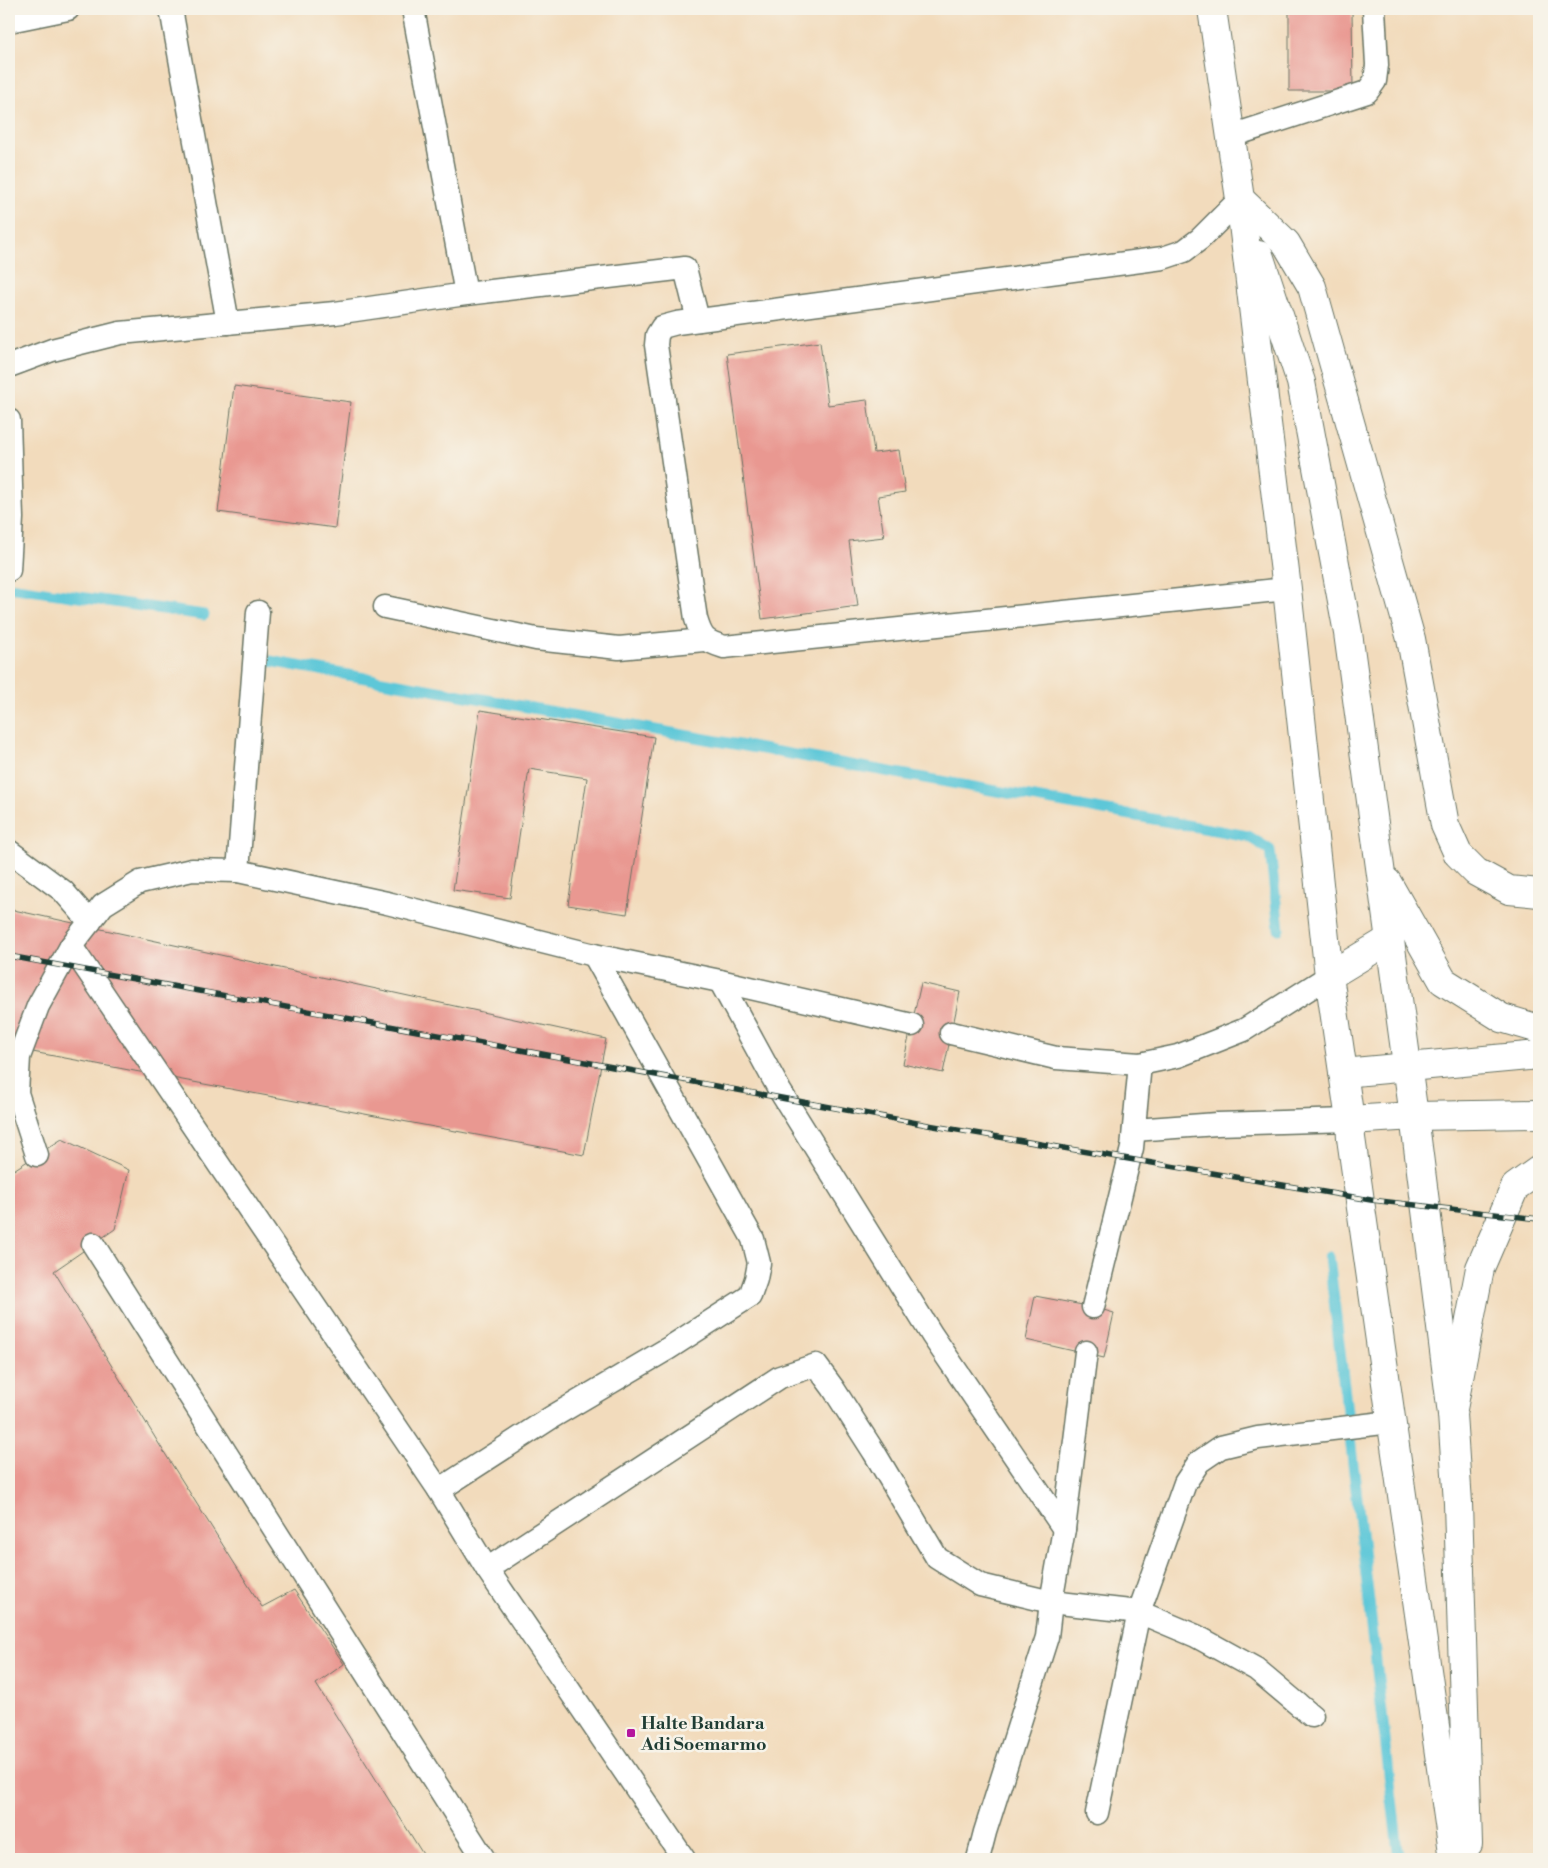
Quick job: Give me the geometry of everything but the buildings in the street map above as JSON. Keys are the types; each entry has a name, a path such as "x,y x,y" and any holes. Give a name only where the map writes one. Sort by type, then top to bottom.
{"main road":[{"path":"1212,9 1240,199 1287,589 1329,976 1350,1120 1382,1423 1454,1859"},
{"path":"1240,199 1301,382 1348,633 1414,1116 1452,1414 1458,1503 1468,1859"},
{"path":"1240,199 1286,243 1312,287 1411,638 1445,825 1458,854 1476,872 1509,890 1539,893"},
{"path":"1379,868 1443,981 1502,1018 1539,1029"},
{"path":"1329,976 1390,939"},
{"path":"1343,1073 1539,1055"},
{"path":"1350,1120 1414,1116 1539,1114"},
{"path":"1452,1414 1480,1268 1516,1187 1539,1170"}],"lane":[{"path":"9,20 68,9"},
{"path":"171,9 228,324"},
{"path":"413,9 466,294"},
{"path":"1231,136 1367,92 1375,80 1377,65 1374,9"},
{"path":"704,640 696,620 656,345 657,335 662,326 677,322 1163,258 1184,251 1200,239 1240,199"},
{"path":"9,366 52,350 120,333 335,313 466,294 685,268 698,320"},
{"path":"9,420 12,518 9,570"},
{"path":"385,607 536,640 619,648 704,640 724,647 1287,589"},
{"path":"238,871 258,612"},
{"path":"9,851 63,891 90,922"},
{"path":"37,1155 17,1093 19,1057 38,1006 71,946 103,905 140,882 192,870 238,871 387,903 594,955 720,981 912,1026"},
{"path":"71,946 439,1490 487,1569 684,1859"},
{"path":"439,1490 552,1416 668,1348 750,1296 756,1279 758,1263 753,1240 594,955"},
{"path":"951,1033 1056,1058 1140,1064 1178,1056 1244,1030 1329,976"},
{"path":"720,981 780,1091 932,1335 1064,1529"},
{"path":"1093,1307 1132,1148 1140,1064"},
{"path":"1134,1130 1217,1124 1350,1120"},
{"path":"93,1244 484,1859"},
{"path":"978,1859 1047,1637 1064,1529 1086,1352"},
{"path":"487,1569 780,1377 816,1365 874,1452 937,1558 980,1585 1051,1602 1140,1612 1196,1636 1256,1669 1312,1716"},
{"path":"1096,1813 1140,1612 1184,1483 1199,1462 1220,1447 1258,1438 1382,1423"}],"waterway":[{"path":"9,587 204,615"},
{"path":"270,661 1248,836 1270,850 1279,929"},
{"path":"1329,1257 1399,1859"}],"railway":[{"path":"9,956 928,1125 1371,1200 1539,1219"}],"place":[{"name":"Halte Bandara Adi Soemarmo","path":"631,1733"}]}
